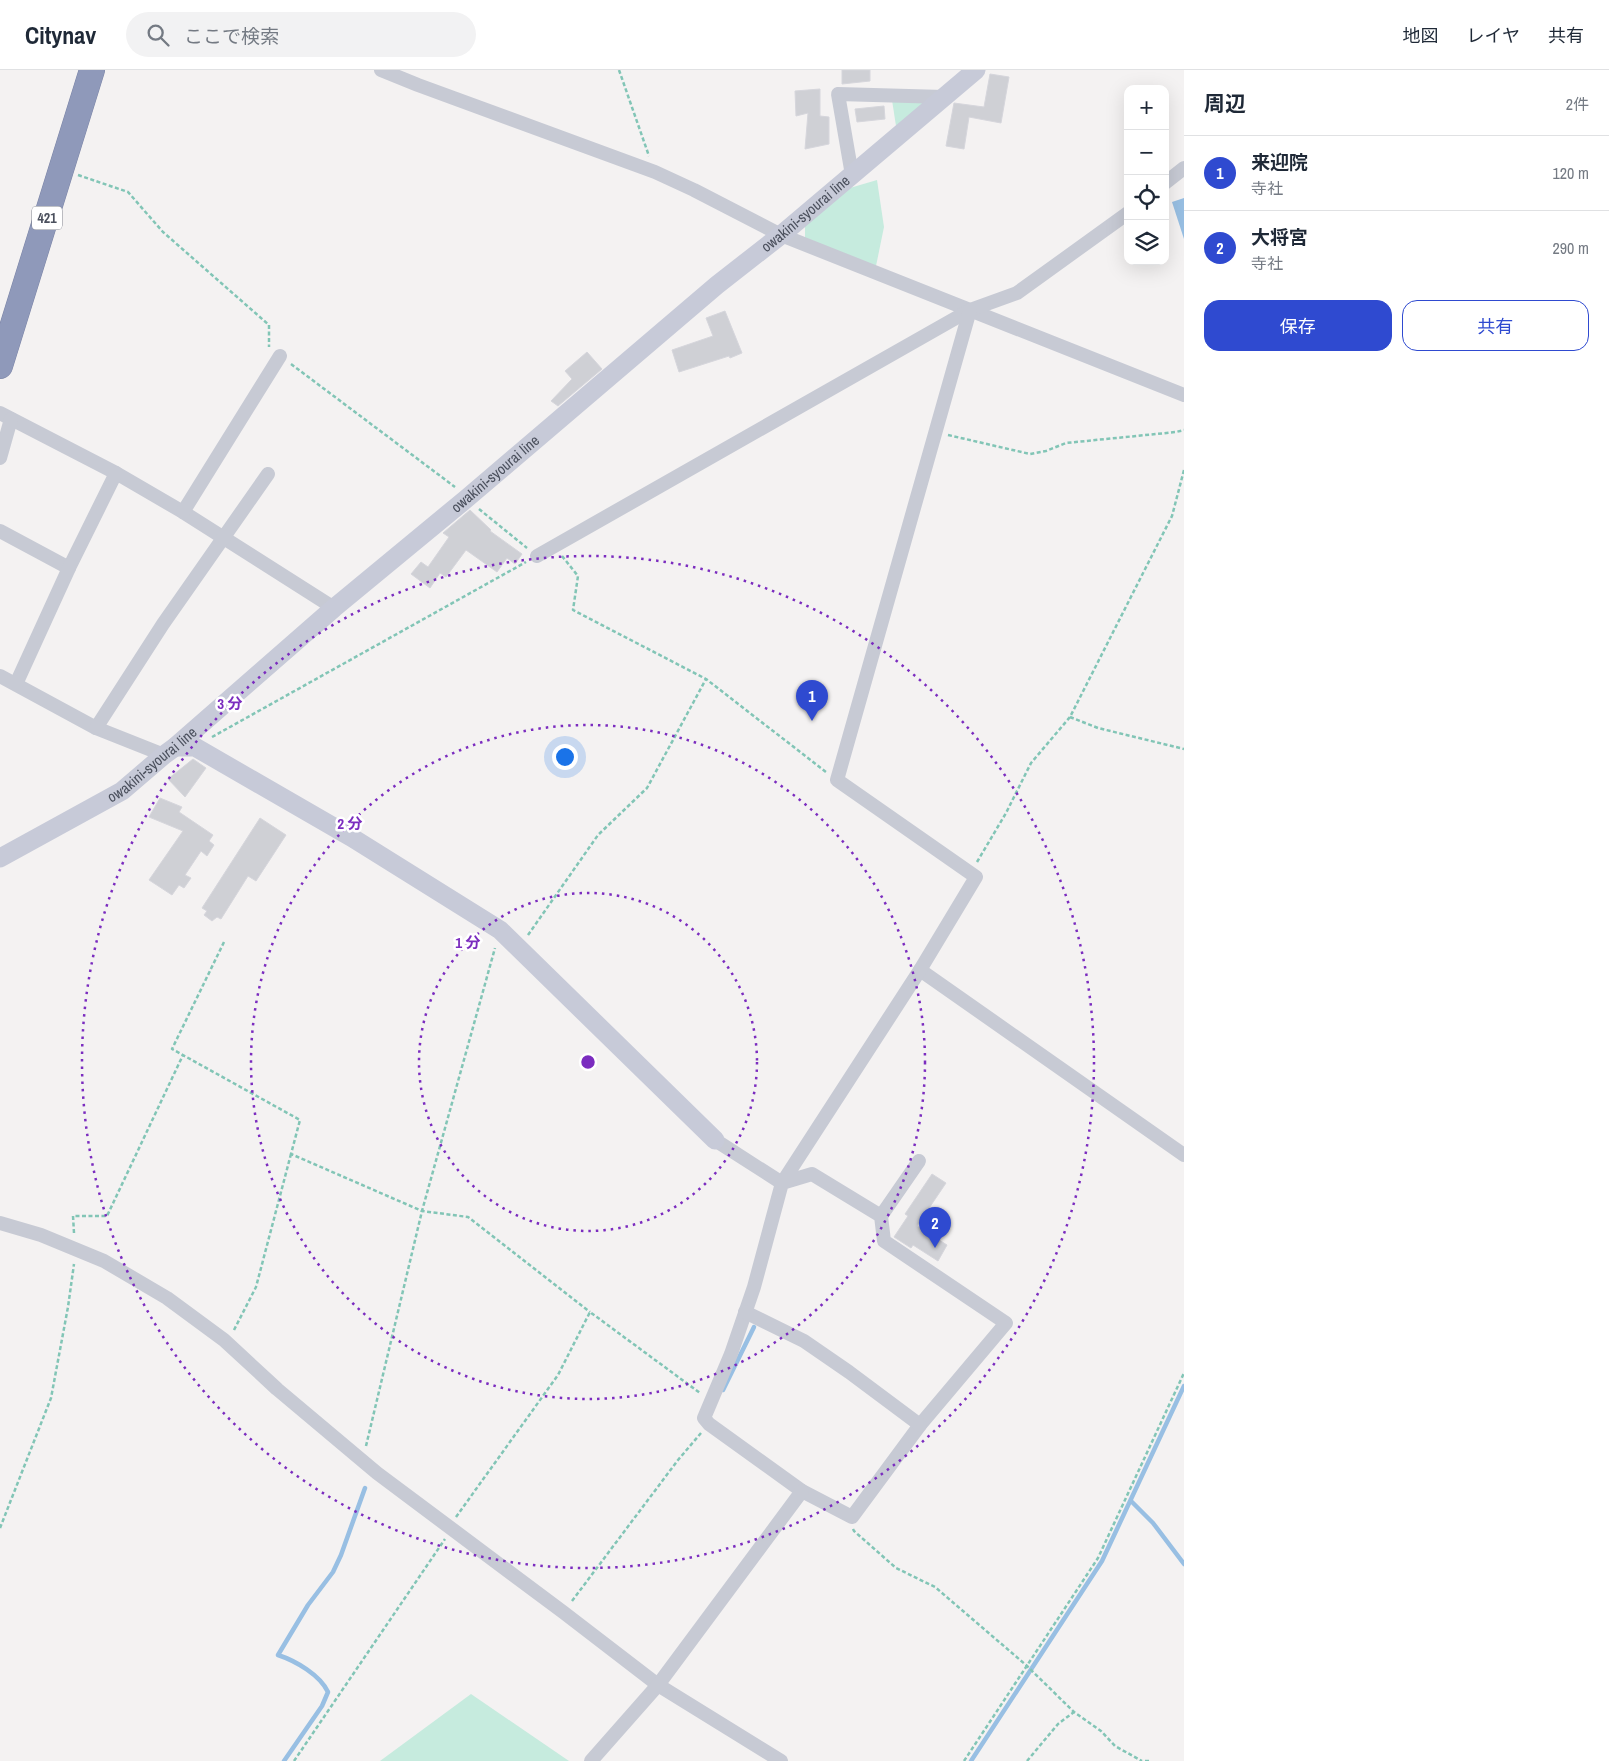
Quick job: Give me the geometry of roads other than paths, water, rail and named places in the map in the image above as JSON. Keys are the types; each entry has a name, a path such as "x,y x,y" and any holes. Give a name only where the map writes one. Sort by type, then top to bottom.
{"highway":[{"name":"421","path":"0,366 92,70"}],"main road":[{"name":"owakini-syourai line","path":"0,858 122,791 334,608 467,498 717,285 781,235 976,70"},
{"path":"169,751 195,747 351,837 500,930 715,1140"}],"street":[{"path":"381,70 655,172 781,235 1184,396"},
{"path":"852,175 838,94 944,97"},
{"path":"1169,179 1184,168"},
{"path":"537,556 970,310 1017,292 1124,216"},
{"path":"919,1161 881,1216 884,1241 1006,1323 920,1425 852,1518 802,1490 709,1424 704,1418 731,1354 745,1312 782,1183 920,970 976,878 838,780 970,310"},
{"path":"183,512 280,356"},
{"path":"0,458 5,416 116,473 183,512 334,608"},
{"path":"16,684 69,568 116,473"},
{"path":"96,728 163,624 268,474"},
{"path":"0,531 69,568"},
{"path":"0,676 96,728 169,751"},
{"path":"920,970 1184,1155"},
{"path":"715,1140 782,1183 812,1174 881,1216"},
{"path":"0,1223 41,1235 104,1261 167,1298 227,1343 277,1389 362,1460 658,1685 781,1761"},
{"path":"745,1312 804,1341 920,1425"},
{"path":"591,1761 658,1685 802,1490"}],"water":[{"path":"1184,198 1184,239 1172,202"}],"waterway":[{"path":"723,1390 754,1327"},
{"path":"971,1761 1102,1561 1184,1386"},
{"path":"284,1761 322,1706 328,1692 307,1669 278,1655 308,1605 333,1572 365,1488"},
{"path":"1131,1501 1153,1523 1184,1564"}],"place":[{"name":"来迎院","path":"812,721"},
{"name":"大将宮","path":"935,1248"}]}
